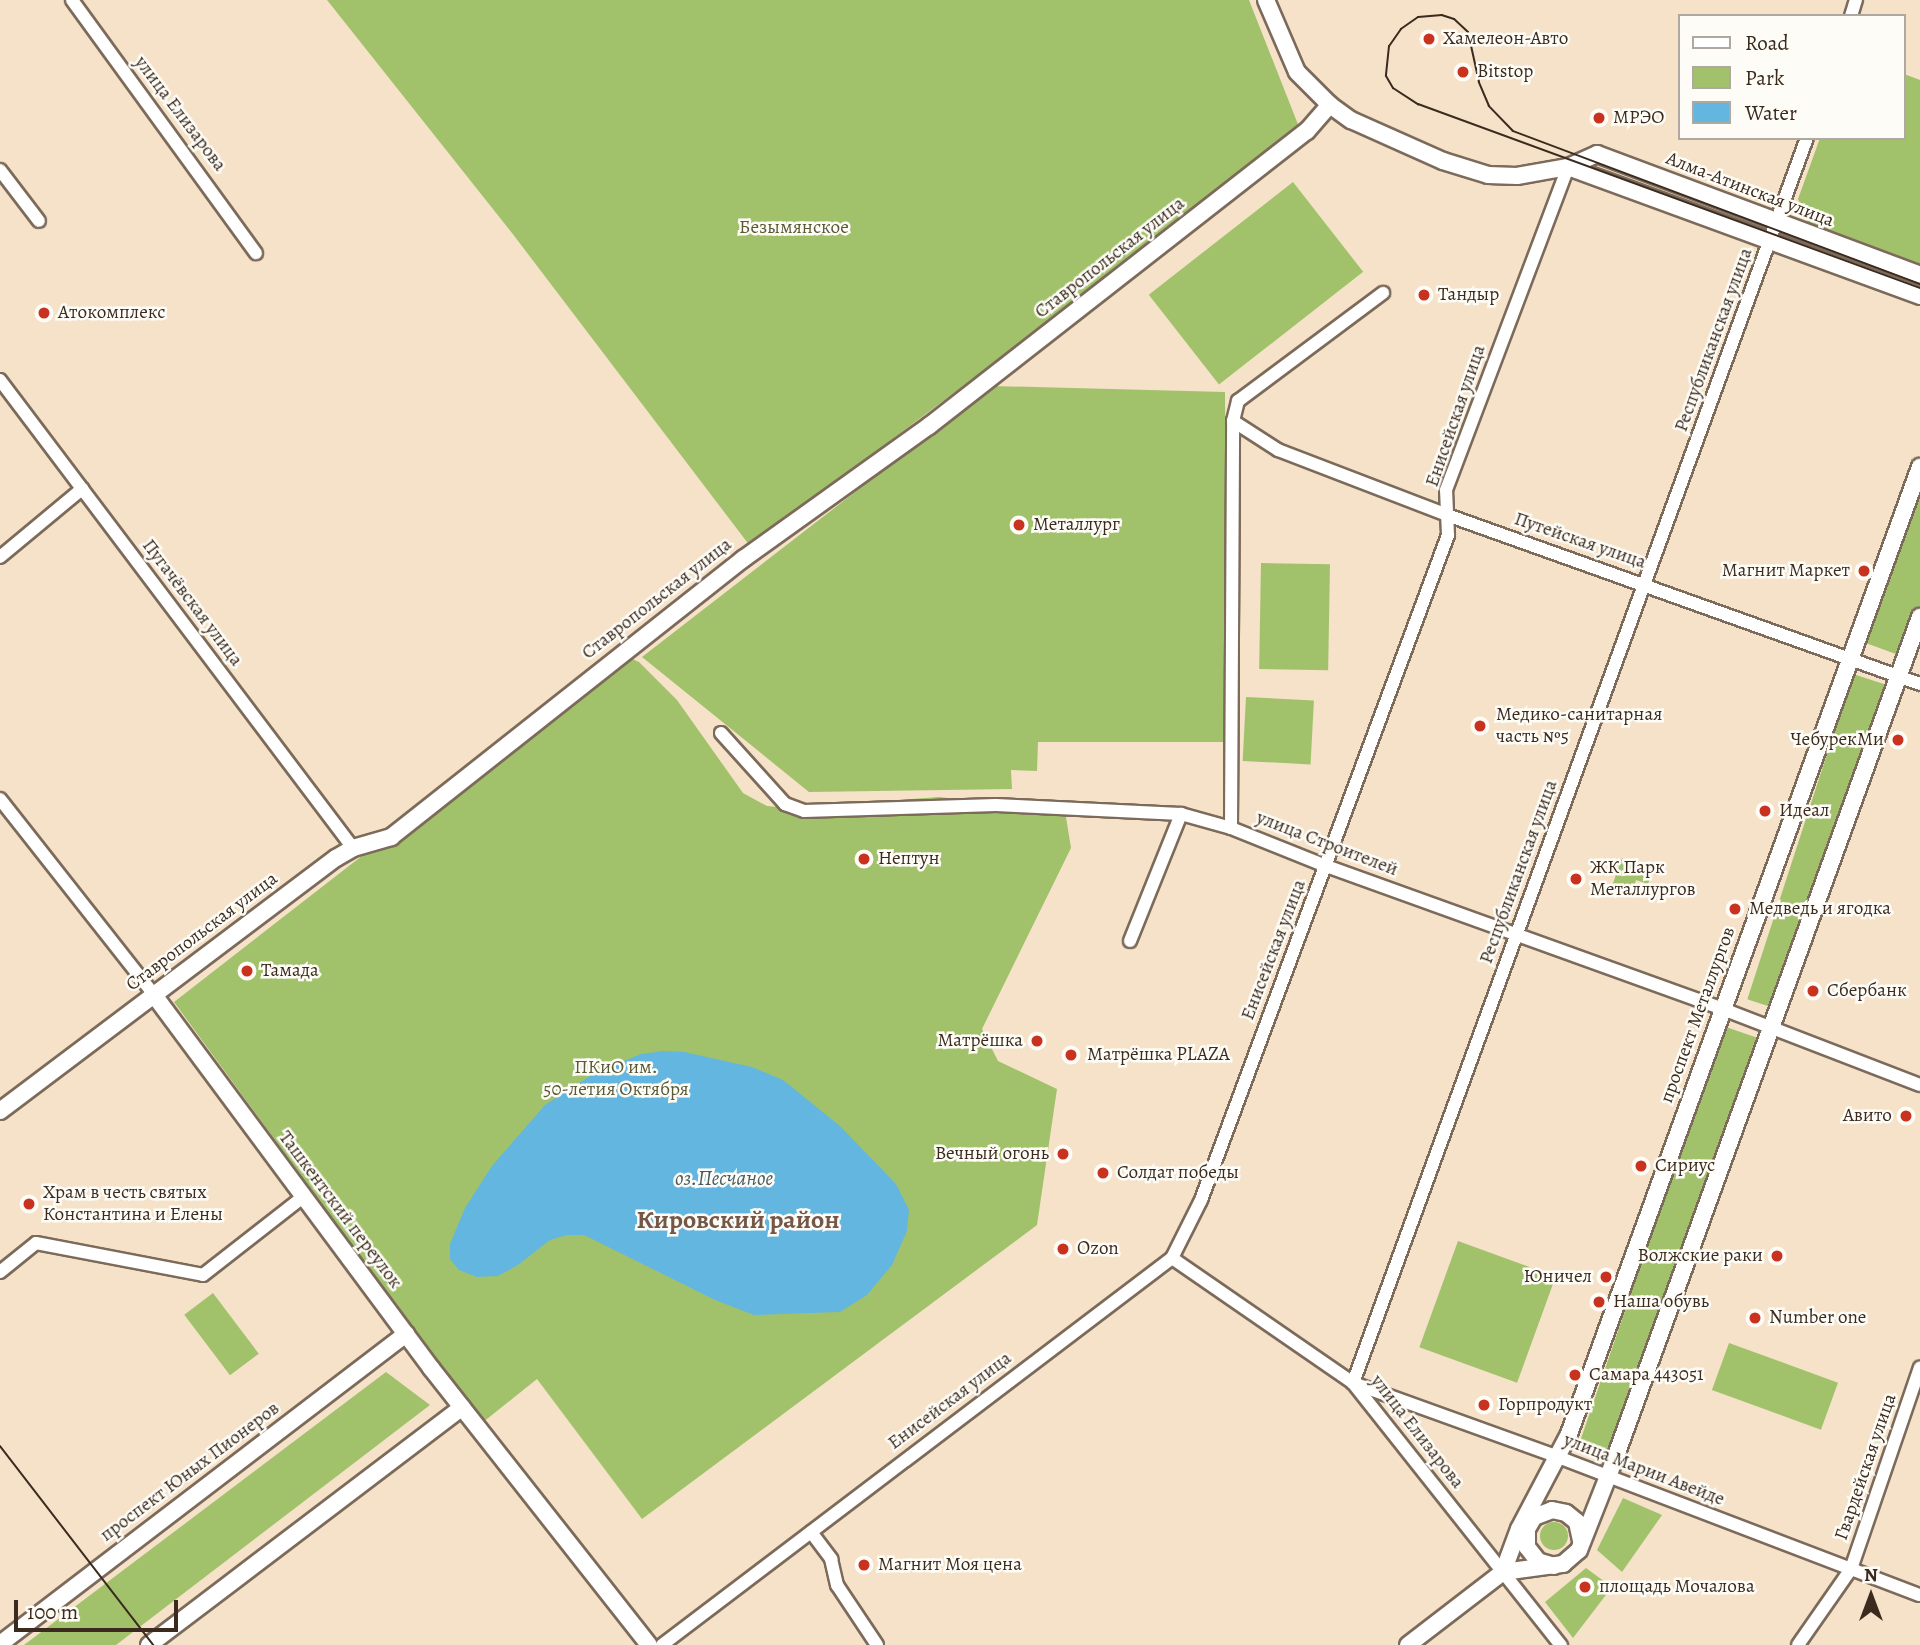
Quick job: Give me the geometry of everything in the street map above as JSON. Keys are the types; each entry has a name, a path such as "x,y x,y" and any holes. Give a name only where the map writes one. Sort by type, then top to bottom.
{"street":[{"name":"улица Елизарова","path":"72,0 256,253"},
{"name":"Алма-Атинская улица","path":"1266,0 1297,72 1330,105 1352,120 1443,161 1488,175 1517,176 1568,167 1597,154 1920,275"},
{"name":"Ставропольская улица","path":"0,1111 352,848 391,837 721,575 929,426 1307,131 1330,105"},
{"name":"Республиканская улица","path":"1353,1383 1806,140"},
{"path":"1568,167 1920,296"},
{"name":"Енисейская улица","path":"662,1645 1171,1258 1201,1200 1448,534 1446,490 1568,167"},
{"path":"0,170 39,221"},
{"path":"1231,828 1233,421 1238,401 1383,293"},
{"name":"Пугачёвская улица","path":"0,380 352,848"},
{"name":"Путейская улица","path":"1233,421 1278,450 1447,515 1920,684"},
{"name":"проспект Металлургов","path":"1503,1572 1558,1457 1920,467"},
{"path":"0,557 82,489"},
{"path":"1408,1645 1503,1572 1563,1564 1580,1546 1608,1476 1920,617"},
{"name":"улица Строителей","path":"721,733 785,804 804,811 996,805 1181,814 1231,828 1326,866 1723,1009 1920,1085"},
{"name":"Ташкентский переулок","path":"0,799 154,995 405,1334 649,1645"},
{"path":"1130,941 1181,814"},
{"path":"0,1272 36,1243 203,1275 304,1196"},
{"name":"улица Елизарова","path":"1171,1258 1353,1383 1561,1645"},
{"name":"проспект Юных Пионеров","path":"0,1644 405,1334"},
{"name":"Гвардейская улица","path":"1798,1645 1851,1569 1920,1368"},
{"name":"улица Марии Авейде","path":"1353,1383 1558,1457 1920,1595"},
{"path":"149,1645 462,1407"},
{"path":"1563,1564 1544,1564 1531,1555 1525,1539 1530,1518 1552,1510 1572,1516 1580,1530 1580,1546"},
{"path":"811,1532 831,1559 837,1585 877,1645"}],"green space":[{"name":"Безымянское","path":"327,0 1249,0 1301,132 750,546 512,233"},
{"path":"1906,75 1920,80 1920,264 1808,224 1798,199 1819,140 1906,140"},
{"path":"1293,182 1363,272 1219,384 1149,295"},
{"name":"Металлург","path":"992,386 1225,392 1227,742 1038,742 1037,771 1011,770 1012,789 809,792 642,657"},
{"path":"1920,485 1920,612 1904,657 1863,642"},
{"path":"1261,563 1330,564 1328,670 1259,669"},
{"name":"ПКиО им. 50-летия Октября","path":"615,651 639,662 677,700 743,793 767,806 789,808 939,797 1065,811 1071,848 982,1029 998,1061 1057,1089 1037,1225 642,1519 537,1379 482,1423 174,1002 488,758"},
{"path":"1853,674 1890,686 1784,1011 1747,999"},
{"path":"1246,697 1314,701 1311,764 1243,761"},
{"path":"1622,858 1653,869 1648,884 1636,880 1632,893 1612,886"},
{"path":"1723,1026 1758,1038 1614,1456 1579,1444"},
{"path":"1458,1241 1556,1277 1517,1383 1419,1347"},
{"path":"213,1293 259,1354 230,1375 184,1315"},
{"path":"1729,1343 1838,1383 1821,1430 1712,1390"},
{"path":"386,1372 430,1405 116,1645 24,1645"},
{"path":"1623,1498 1662,1515 1622,1572 1597,1550"},
{"path":"1554,1522 1564,1526 1568,1536 1564,1546 1554,1550 1544,1546 1540,1536 1544,1526"},
{"path":"1586,1568 1612,1587 1573,1638 1545,1602"}],"water":[{"name":"оз.Песчаное","path":"684,1052 752,1067 783,1080 840,1126 896,1184 909,1210 907,1231 892,1265 867,1295 840,1312 754,1315 715,1300 584,1235 567,1235 550,1240 518,1265 498,1276 477,1277 459,1270 450,1259 450,1244 465,1208 492,1166 545,1105 595,1073 641,1054"}],"tram line":[{"path":"1920,284 1513,131 1489,106 1479,82 1468,32 1454,19 1442,15 1418,17 1401,29 1389,46 1386,76 1393,88 1418,104 1920,288"},
{"path":"0,1446 153,1645"}],"place":[{"name":"Хамелеон-Авто","path":"1429,39"},
{"name":"Bitstop","path":"1463,72"},
{"name":"МРЭО","path":"1599,118"},
{"name":"Тандыр","path":"1424,295"},
{"name":"Атокомплекс","path":"44,313"},
{"name":"Металлург","path":"1019,525"},
{"name":"Магнит Маркет","path":"1864,571"},
{"name":"Медико-санитарная часть №5","path":"1480,726"},
{"name":"ЧебурекМи","path":"1898,740"},
{"name":"Идеал","path":"1765,811"},
{"name":"Нептун","path":"864,859"},
{"name":"ЖК Парк Металлургов","path":"1576,879"},
{"name":"Медведь и ягодка","path":"1735,909"},
{"name":"Тамада","path":"247,971"},
{"name":"Сбербанк","path":"1813,991"},
{"name":"Матрёшка","path":"1037,1041"},
{"name":"Матрёшка PLAZA","path":"1071,1055"},
{"name":"Авито","path":"1906,1116"},
{"name":"Вечный огонь","path":"1063,1154"},
{"name":"Сириус","path":"1641,1166"},
{"name":"Солдат победы","path":"1103,1173"},
{"name":"Храм в честь святых Константина и Елены","path":"29,1204"},
{"name":"Ozon","path":"1063,1249"},
{"name":"Волжские раки","path":"1777,1256"},
{"name":"Юничел","path":"1606,1277"},
{"name":"Наша обувь","path":"1599,1302"},
{"name":"Number one","path":"1755,1318"},
{"name":"Самара 443051","path":"1575,1375"},
{"name":"Горпродукт","path":"1484,1405"},
{"name":"Магнит Моя цена","path":"864,1565"},
{"name":"площадь Мочалова","path":"1585,1587"}],"district":[{"name":"Кировский район","path":"738,1220"}]}
